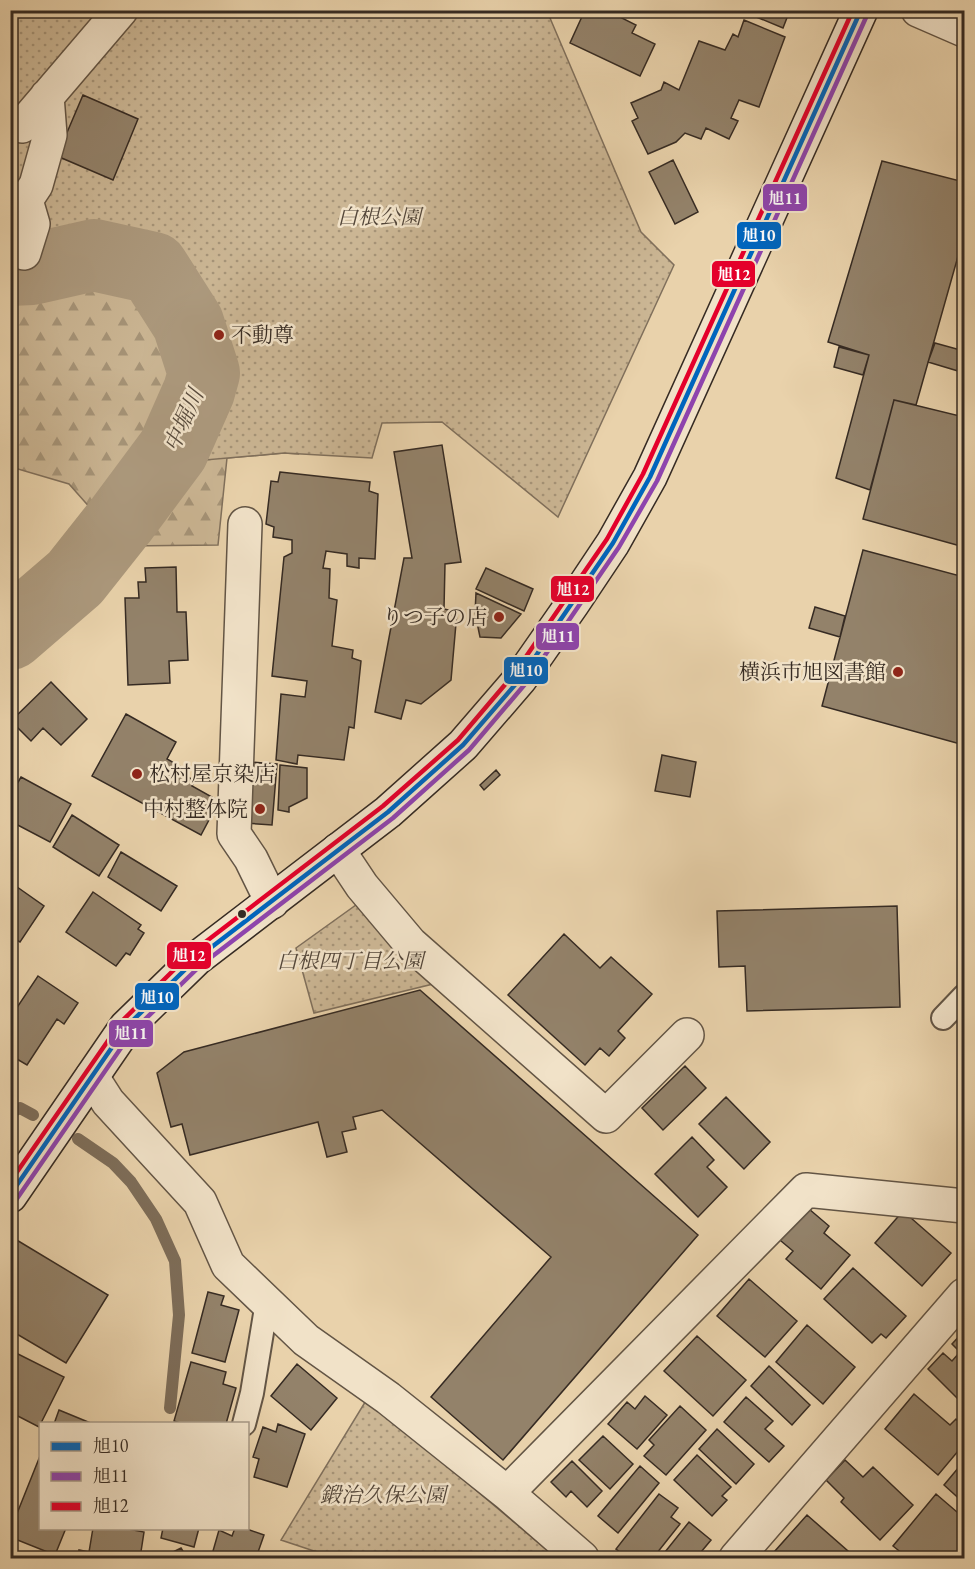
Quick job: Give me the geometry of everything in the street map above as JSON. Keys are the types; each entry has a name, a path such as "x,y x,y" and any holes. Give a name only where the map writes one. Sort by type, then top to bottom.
{"street":[{"path":"22,126 121,10"},
{"path":"10,1196 126,1027 196,959 388,812 463,745 520,679 614,543 650,477 861,10"},
{"path":"918,10 964,30"},
{"path":"24,253 33,225 26,200 36,185 50,135 47,96"},
{"path":"245,524 234,834 272,902"},
{"path":"339,850 362,886 410,943 606,1116 687,1035"},
{"path":"92,1077 108,1102 200,1202 228,1265 306,1340 388,1398 507,1493 582,1558"},
{"path":"507,1493 806,1190 964,1206"},
{"path":"736,1558 964,1295"}],"lane":[{"path":"943,1018 964,996"},
{"path":"245,1422 252,1393 267,1302"}],"green space":[{"path":"10,11 298,454 227,458 218,545 124,546 69,484 11,467"},
{"name":"白根公園","path":"10,11 547,11 641,232 674,265 558,517 442,422 382,423 372,458 284,453 194,461 213,385 210,360 174,277 138,251 94,243 54,253 11,220"},
{"name":"白根四丁目公園","path":"356,905 433,984 314,1013 296,948"},
{"name":"鍛治久保公園","path":"367,1399 557,1558 335,1558 281,1540"}],"building":[{"path":"585,10 606,10 636,25 632,33 655,44 640,76 570,43"},
{"path":"757,10 790,10 783,28 754,16"},
{"path":"744,20 785,37 759,107 739,100 731,118 738,121 729,139 706,128 701,139 685,133 676,142 648,154 632,121 638,118 631,103 661,90 664,82 679,90 699,41 725,50 733,34 738,37"},
{"path":"83,95 138,119 113,180 57,156"},
{"path":"673,160 698,212 675,224 649,172"},
{"path":"882,161 964,182 964,235 916,405 894,400 870,490 836,478 869,355 828,342"},
{"path":"935,343 964,351 958,371 928,362"},
{"path":"839,347 869,355 863,375 834,367"},
{"path":"894,400 964,417 964,547 863,519"},
{"path":"442,445 461,562 445,564 444,609 457,612 451,680 421,704 406,700 401,719 375,712 404,558 412,558 394,452"},
{"path":"280,472 370,482 369,491 378,494 375,559 359,558 359,568 347,566 347,554 326,551 323,568 330,569 329,598 337,600 332,646 353,650 352,658 361,661 354,728 349,727 344,760 298,755 297,764 276,760 281,694 305,697 307,681 272,676 284,557 292,553 292,540 273,537 274,527 266,524 271,481 278,482"},
{"name":"横浜市旭図書館","path":"863,550 964,577 964,745 822,706"},
{"path":"176,567 177,612 186,612 188,660 169,661 170,683 128,685 125,598 139,598 138,582 146,582 145,568"},
{"path":"486,568 533,589 524,611 476,589"},
{"path":"476,593 521,614 501,638 480,637 475,613"},
{"path":"815,607 845,616 840,637 809,628"},
{"path":"51,682 87,719 61,745 43,728 31,741 11,721"},
{"name":"松村屋京染店","path":"126,714 176,742 167,759 181,767 179,772 195,781 192,786 219,801 201,835 92,776"},
{"path":"662,755 696,762 690,797 655,791"},
{"path":"249,762 277,764 272,825 245,823"},
{"path":"280,765 307,768 307,798 289,807 289,812 278,810"},
{"path":"496,770 500,775 484,790 480,785"},
{"path":"21,777 71,804 50,842 10,821 10,796"},
{"path":"72,815 119,845 99,876 53,847"},
{"path":"121,852 177,886 161,911 108,877"},
{"path":"10,882 44,906 20,942 10,936"},
{"path":"93,892 141,925 138,929 144,933 130,955 126,953 116,966 66,932"},
{"path":"897,906 900,1007 747,1011 745,966 719,967 717,911"},
{"path":"564,934 600,968 611,957 652,994 618,1031 625,1038 609,1056 600,1048 585,1065 508,995"},
{"path":"38,976 78,1003 64,1024 57,1019 27,1065 10,1055 10,1018"},
{"path":"420,990 698,1235 503,1460 431,1397 551,1257 382,1110 353,1117 356,1129 342,1132 347,1152 327,1157 318,1122 190,1155 182,1124 171,1127 157,1073 184,1052"},
{"path":"685,1066 706,1088 663,1130 642,1108"},
{"path":"726,1097 770,1142 744,1169 699,1124"},
{"path":"692,1137 714,1160 707,1167 727,1187 698,1217 655,1174"},
{"path":"802,1203 829,1226 824,1233 850,1255 821,1289 786,1259 793,1251 775,1236"},
{"path":"903,1211 951,1253 922,1286 875,1243"},
{"path":"15,1239 108,1295 66,1363 10,1330 10,1246"},
{"path":"853,1268 906,1316 886,1338 881,1334 872,1343 824,1299"},
{"path":"749,1279 797,1321 765,1357 717,1316"},
{"path":"208,1292 224,1296 221,1305 239,1310 225,1362 192,1353"},
{"path":"807,1325 855,1367 823,1404 776,1362"},
{"path":"964,1331 964,1405 928,1369 943,1353 952,1361 960,1352 952,1344"},
{"path":"697,1336 746,1380 713,1416 664,1371"},
{"path":"10,1350 64,1377 42,1422 39,1422 39,1427 10,1412"},
{"path":"191,1362 226,1372 223,1384 236,1388 227,1422 174,1421"},
{"path":"297,1364 337,1398 311,1430 271,1396"},
{"path":"769,1366 810,1405 792,1425 751,1386"},
{"path":"914,1394 950,1425 956,1419 964,1427 964,1444 938,1475 885,1429"},
{"path":"645,1396 667,1415 637,1449 608,1424 627,1402 635,1409"},
{"path":"746,1397 773,1421 765,1429 784,1446 769,1462 724,1422"},
{"path":"680,1406 706,1430 666,1475 644,1456 654,1445 649,1440"},
{"path":"59,1410 88,1422 55,1422"},
{"path":"278,1424 305,1434 287,1487 254,1477 259,1459 253,1457 263,1427 276,1432"},
{"path":"717,1429 754,1464 736,1484 699,1449"},
{"path":"603,1436 633,1464 610,1489 579,1460"},
{"path":"697,1455 731,1487 722,1496 727,1500 712,1516 674,1480"},
{"path":"39,1458 39,1530 65,1530 55,1555 10,1537 10,1531"},
{"path":"845,1460 863,1477 873,1467 913,1505 880,1540 841,1502 844,1498 826,1480"},
{"path":"572,1461 602,1491 587,1507 571,1491 566,1497 551,1482"},
{"path":"964,1461 964,1503 944,1485"},
{"path":"640,1466 659,1483 618,1533 598,1516"},
{"path":"659,1494 678,1508 671,1517 680,1524 653,1558 628,1558 616,1549"},
{"path":"936,1494 964,1518 964,1558 908,1558 893,1546"},
{"path":"807,1515 856,1558 784,1558 775,1551"},
{"path":"689,1522 711,1540 696,1558 661,1557"},
{"path":"93,1530 144,1532 140,1558 78,1558 79,1550 89,1552"},
{"path":"163,1530 198,1530 194,1547 161,1538"},
{"path":"219,1530 232,1536 234,1530 249,1530 264,1535 256,1558 211,1558"},
{"path":"181,1548 187,1558 161,1558"}],"waterway":[{"name":"中堀川","path":"10,270 32,269 94,255 153,268 188,323 204,373 199,391 173,450 121,520 75,578 10,634"},
{"path":"10,1113 20,1108 33,1115"},
{"path":"78,1139 113,1163 131,1182 156,1219 175,1261 179,1315 170,1408"}],"transit line":[{"name":"旭12","path":"10,1182 121,1022 191,953 383,806 458,740 514,674 607,539 643,474 853,10"},
{"name":"旭10","path":"10,1195 126,1027 196,959 388,812 463,745 520,679 613,543 650,477 861,10"},
{"name":"旭11","path":"16,1200 132,1032 201,965 393,818 469,750 526,683 619,547 657,481 868,13"}],"place":[{"name":"不動尊","path":"219,335"},
{"name":"りつ子の店","path":"499,617"},
{"name":"横浜市旭図書館","path":"898,672"},
{"name":"松村屋京染店","path":"137,774"},
{"name":"中村整体院","path":"260,809"}]}
